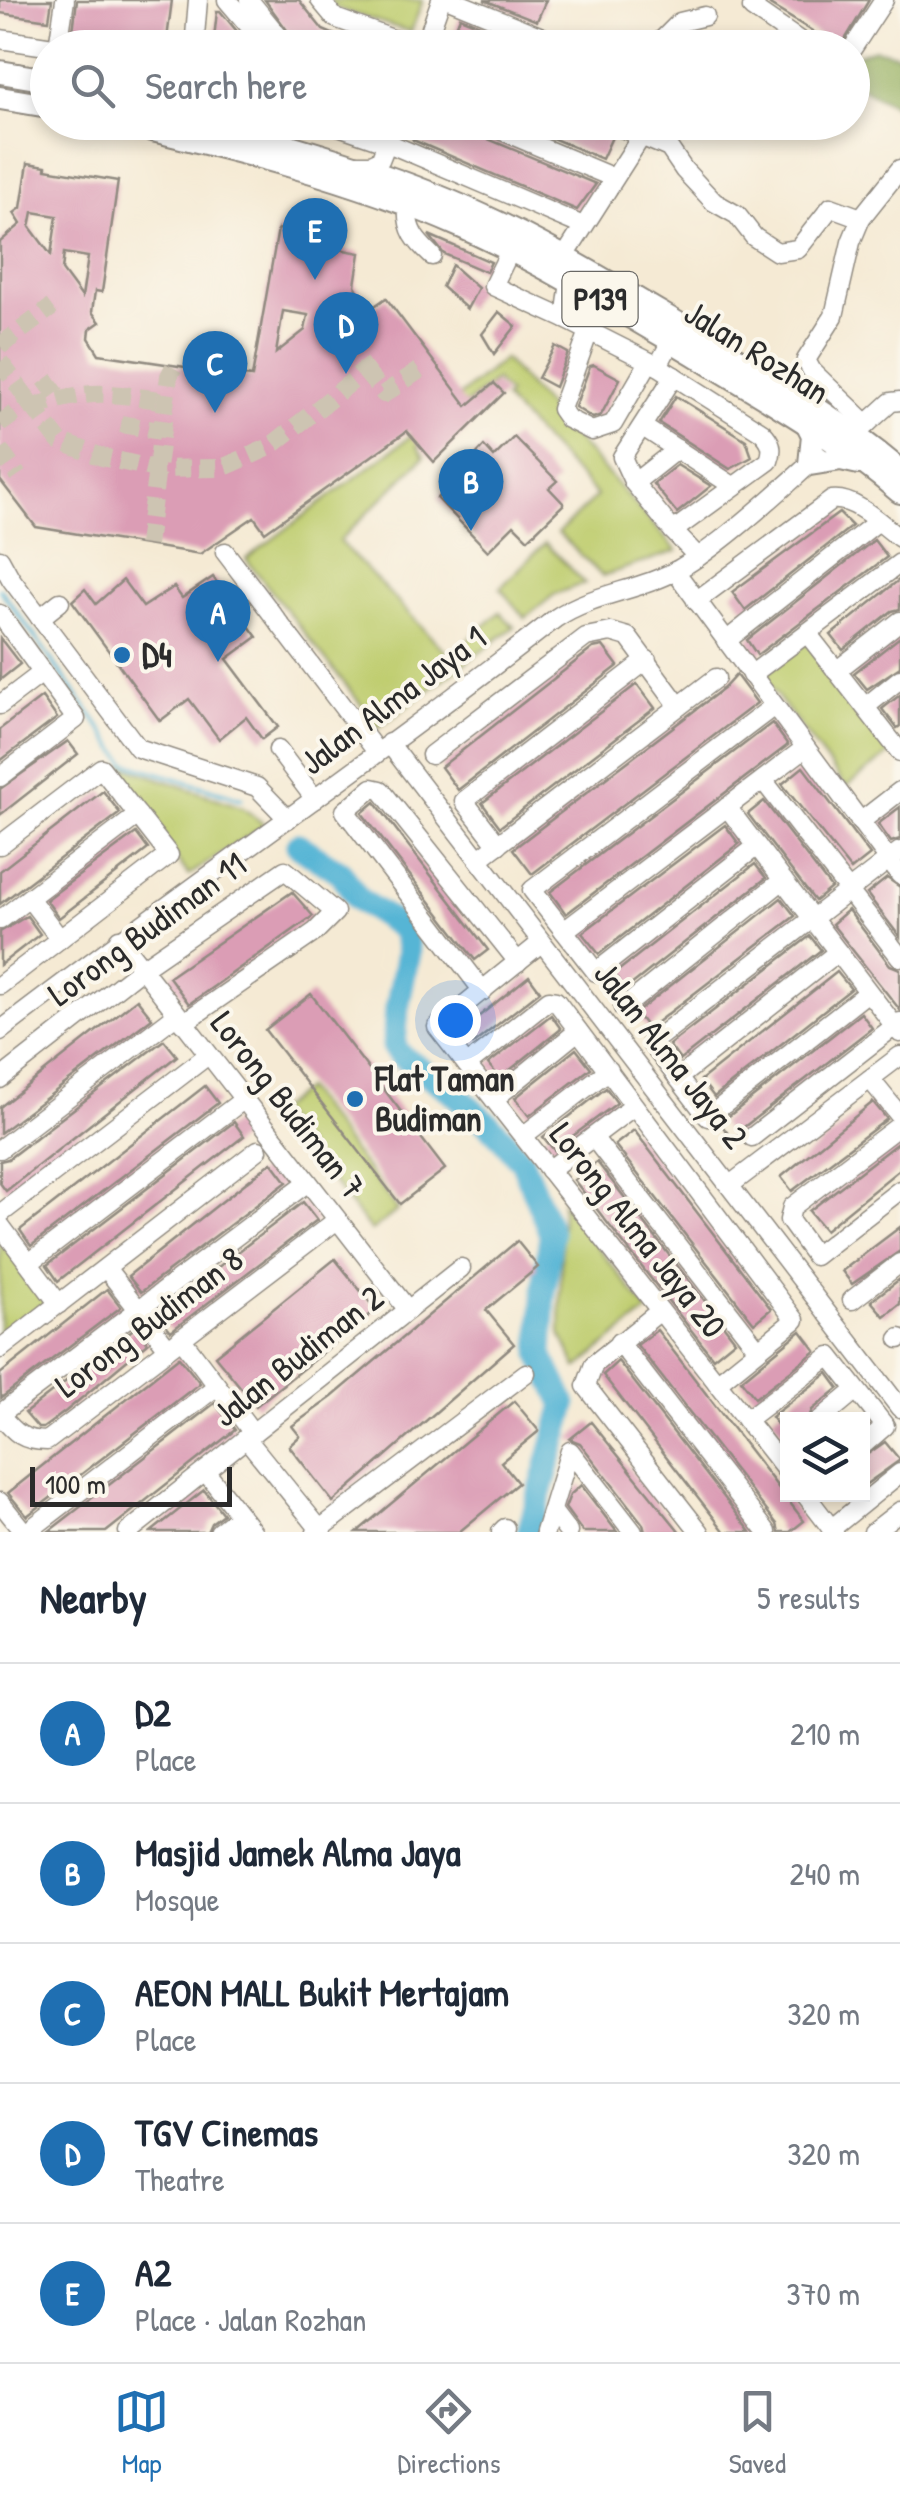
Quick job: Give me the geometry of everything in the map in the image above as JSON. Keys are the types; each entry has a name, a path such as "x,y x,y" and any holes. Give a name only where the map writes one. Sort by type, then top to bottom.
{"main road":[{"path":"0,72 30,77"},
{"path":"0,98 30,103"},
{"name":"Jalan Rozhan","path":"197,140 408,206 510,250 874,449 900,492"},
{"name":"Jalan Rozhan","path":"269,140 353,164 386,160 565,256 810,415"},
{"path":"810,415 810,464 874,449"}],"street":[{"path":"61,30 65,0"},
{"path":"196,30 198,0"},
{"path":"227,0 253,30"},
{"path":"249,0 273,30"},
{"path":"320,0 334,18 368,30"},
{"path":"428,30 441,0"},
{"path":"452,0 525,30"},
{"path":"865,30 884,0"},
{"path":"755,4 788,30"},
{"path":"672,30 680,22 705,16"},
{"path":"0,39 30,43"},
{"path":"355,140 386,160 583,226"},
{"path":"386,160 391,140"},
{"path":"524,140 614,178"},
{"path":"565,256 638,140"},
{"path":"650,140 668,148 714,202 737,214 754,238 777,252 798,248 831,207 861,218"},
{"path":"874,449 806,360 834,316 851,242 861,218 900,169"},
{"path":"408,206 407,221 412,234 432,256"},
{"path":"510,250 493,286 660,368 770,439 773,451 769,460 673,531"},
{"path":"565,319 570,282"},
{"path":"589,331 560,409 580,426 592,432 613,424 660,368"},
{"path":"672,341 643,427 622,457 634,483 698,556"},
{"name":"Jalan Alma Jaya 1","path":"0,1031 119,939 572,608 675,571 810,464 874,449 891,402 900,401"},
{"path":"643,427 734,486"},
{"path":"634,483 677,449"},
{"path":"696,601 832,500 850,503 900,538"},
{"path":"726,641 878,522"},
{"name":"Jalan Alma Jaya 2","path":"226,552 383,748 479,859 900,1408"},
{"path":"0,559 138,748 257,787 288,819"},
{"path":"751,675 900,563"},
{"path":"675,571 860,822 896,862 849,890 651,1043 708,1117 868,992"},
{"path":"40,618 60,602"},
{"path":"0,614 6,635 42,672 76,719 0,778"},
{"path":"836,671 900,622"},
{"path":"431,755 586,638 611,632 628,637 679,706"},
{"path":"807,633 897,743"},
{"path":"498,845 464,802 647,660"},
{"path":"0,705 42,672"},
{"path":"479,859 716,678"},
{"path":"864,707 900,679"},
{"path":"757,846 596,972 532,890 774,706"},
{"path":"564,931 805,748"},
{"path":"278,750 314,799"},
{"path":"0,845 101,768 168,855 0,985"},
{"path":"763,780 900,957"},
{"path":"518,962 381,790 372,788 345,811 482,991 518,962 542,942"},
{"path":"860,822 900,791"},
{"path":"727,807 898,1027 752,1137"},
{"path":"0,920 138,816"},
{"name":"Lorong Budiman 11","path":"0,1079 141,969 286,870 335,912 316,932 180,1019"},
{"path":"623,1008 783,880"},
{"path":"29,898 60,939"},
{"name":"Lorong Budiman 7","path":"119,939 408,1310"},
{"path":"678,1078 838,952"},
{"name":"Lorong Alma Jaya 20","path":"482,991 438,1027 746,1420 780,1450"},
{"name":"Jalan Alma Jaya 2","path":"467,1065 550,1000 556,1001 795,1320 758,1350"},
{"path":"0,1149 180,1019"},
{"path":"494,1099 578,1031"},
{"path":"3,1205 208,1055"},
{"path":"730,1185 900,1056"},
{"path":"523,1136 609,1070"},
{"path":"870,1078 900,1116"},
{"path":"29,1263 244,1100"},
{"path":"549,1170 634,1106"},
{"path":"900,1124 792,1208 789,1220 815,1256 900,1190"},
{"path":"593,1137 758,1350 717,1383"},
{"path":"0,1349 258,1150"},
{"path":"0,1414 308,1182"},
{"name":"Lorong Budiman 8","path":"0,1414 16,1435 31,1441 47,1441 337,1220"},
{"path":"0,1224 59,1304"},
{"path":"852,1300 900,1263"},
{"path":"106,1268 139,1310 216,1386 319,1531 526,1372"},
{"name":"Jalan Budiman 2","path":"128,1532 461,1268"},
{"path":"660,1310 594,1364 586,1386 700,1532"},
{"path":"620,1342 767,1532"},
{"path":"746,1420 830,1356 886,1426 870,1439"},
{"path":"0,1502 25,1532 216,1386"},
{"path":"830,1412 856,1390"},
{"path":"545,1532 570,1451 633,1532"},
{"path":"205,1471 252,1532"},
{"path":"811,1502 833,1530 900,1473"},
{"path":"552,1511 568,1532"},
{"path":"873,1532 900,1511"},
{"path":"220,1532 240,1516"}],"green space":[{"path":"329,0 423,0 412,30 335,8"},
{"path":"870,51 900,55 900,108 870,92"},
{"path":"504,359 677,551 602,576 558,533 597,496 504,399 508,394 495,380 417,446 424,457 339,541 450,656 500,612 514,627 379,727 246,559 403,442"},
{"path":"545,543 585,583 555,594 525,618 500,588"},
{"path":"808,641 892,752 846,787 762,676"},
{"path":"123,766 242,807 265,825 189,875 111,775"},
{"path":"305,1089 398,1210 371,1231 277,1110"},
{"path":"562,1202 648,1311 577,1368 560,1332"},
{"path":"0,1233 51,1299 0,1340"}],"building":[{"path":"0,0 52,0 49,20 0,13"},
{"path":"77,0 172,0 168,30 73,30"},
{"path":"265,0 299,0 323,30 287,30"},
{"path":"484,0 546,0 537,21"},
{"path":"773,0 869,0 851,30 811,30 770,5"},
{"path":"220,11 236,30 215,30"},
{"path":"460,17 492,30 455,30"},
{"path":"413,140 490,140 596,184 577,210"},
{"path":"557,140 611,140 602,159"},
{"path":"28,163 118,181 102,292 95,291 92,312 100,322 90,329 89,338 99,354 252,377 278,229 296,232 295,241 360,253 355,285 369,310 386,298 467,406 494,383 504,393 434,462 407,431 265,532 254,517 200,554 36,527 0,480 0,242 21,224 14,213 21,208","holes":["33,212 57,216 51,255 30,227","64,253 88,257 82,297 62,270","283,311 308,315 305,330 276,353"]},
{"path":"429,235 491,262 486,272 444,254"},
{"path":"452,265 478,288 467,309 442,287"},
{"path":"499,312 516,326 494,354 482,334"},
{"path":"555,346 568,353 555,387 538,378"},
{"path":"590,366 620,379 601,415 593,418 575,407"},
{"path":"676,396 746,440 752,457 730,469 659,423"},
{"path":"514,437 557,481 549,488 564,504 528,539 514,525 488,551 437,498 450,485 455,490 480,466 473,458 484,446 494,457"},
{"path":"677,465 711,486 677,513 653,484"},
{"path":"839,513 852,526 745,610 732,592"},
{"path":"874,540 887,557 757,655 747,640"},
{"path":"213,577 257,637 227,659 278,727 262,739 246,717 219,739 189,699 160,721 72,601 85,589 96,604 123,580 143,607 174,587 182,598"},
{"path":"900,579 900,609 892,611 843,650 831,635"},
{"path":"900,637 900,667 867,689 854,673"},
{"path":"0,638 20,664 0,680"},
{"path":"603,646 618,666 458,790 441,767 593,648"},
{"path":"736,675 757,703 532,874 513,849"},
{"path":"637,684 655,708 500,827 482,803"},
{"path":"900,695 900,726 897,728 882,709"},
{"path":"42,697 57,718 0,761 0,729"},
{"path":"772,723 788,745 566,914 550,892"},
{"path":"68,741 78,754 0,815 0,789"},
{"path":"803,767 870,855 851,870 782,784"},
{"path":"103,791 120,813 0,904 0,871"},
{"path":"764,801 831,888 815,901 748,814"},
{"path":"375,802 488,950 475,960 362,813"},
{"path":"900,807 900,839 891,842 878,824"},
{"path":"725,825 739,844 599,954 582,933"},
{"path":"136,833 148,849 59,918 46,900"},
{"path":"755,864 766,878 626,989 614,974"},
{"path":"887,878 900,887 900,937 867,894"},
{"path":"292,892 313,916 189,1004 169,977"},
{"path":"781,898 795,916 648,1029 636,1013"},
{"path":"848,910 890,965 900,969 900,1010 832,924"},
{"path":"27,916 40,934 0,965 0,932"},
{"path":"810,936 821,950 680,1060 669,1045"},
{"path":"837,972 851,989 714,1097 701,1080"},
{"path":"529,976 540,991 473,1044 462,1030"},
{"name":"Flat Taman Budiman","path":"311,994 445,1169 400,1204 265,1030"},
{"path":"137,999 152,1018 0,1133 0,1107"},
{"path":"861,1013 872,1028 744,1127 733,1140 720,1123"},
{"path":"551,1015 561,1029 500,1078 488,1064"},
{"path":"164,1040 177,1056 6,1191 0,1183 0,1161 8,1159"},
{"path":"576,1049 591,1068 529,1116 515,1098"},
{"path":"205,1086 218,1103 31,1246 20,1230"},
{"path":"606,1088 617,1103 554,1150 543,1137"},
{"path":"873,1102 887,1119 792,1191 781,1177"},
{"path":"234,1122 244,1136 58,1281 47,1265"},
{"path":"634,1130 771,1309 754,1323 615,1145"},
{"path":"900,1141 900,1169 825,1230 809,1211"},
{"path":"272,1162 287,1182 141,1292 128,1276"},
{"path":"597,1162 735,1340 713,1358 574,1180"},
{"path":"303,1202 317,1220 171,1331 157,1314"},
{"path":"900,1227 900,1251 852,1284 842,1271"},
{"path":"517,1241 538,1267 486,1310 514,1344 333,1502 289,1446 300,1436 292,1426 332,1397"},
{"path":"335,1259 376,1310 256,1406 215,1356"},
{"path":"900,1279 900,1304 884,1316 871,1301"},
{"path":"107,1289 121,1307 1,1398 0,1374"},
{"path":"136,1327 148,1343 66,1411 38,1428 25,1413"},
{"path":"657,1330 780,1490 780,1502 789,1502 804,1521 790,1532 779,1532 777,1524 637,1345"},
{"path":"801,1331 816,1351 755,1398 741,1380"},
{"path":"179,1357 200,1383 27,1516 8,1493"},
{"path":"618,1361 751,1532 725,1532 603,1375"},
{"path":"828,1373 839,1388 811,1412 780,1412 780,1428 771,1417"},
{"path":"514,1401 539,1431 501,1462 518,1483 459,1532 357,1532"},
{"path":"215,1403 235,1430 106,1532 48,1532"},
{"path":"591,1422 680,1532 645,1532 643,1524 580,1443 570,1439"},
{"path":"885,1442 900,1460 870,1481 870,1452"},
{"path":"581,1485 617,1532 583,1532 579,1527 565,1508 570,1495"},
{"path":"204,1490 223,1514 207,1532 151,1532"}],"waterway":[{"path":"0,589 126,763 242,799"},
{"path":"298,845 341,873 358,899 404,930 408,953 394,1046 401,1056 453,1092 522,1161 551,1234 541,1355 565,1405 529,1532"}],"tunnel":[{"path":"0,346 52,307"},
{"path":"0,362 59,441 102,457 155,469 222,468 270,447 365,371 337,334"},
{"path":"147,545 169,376 175,365"},
{"path":"365,371 384,394 421,369"},
{"path":"0,424 61,379"},
{"path":"33,407 99,394 165,401"},
{"path":"121,424 160,431"},
{"path":"0,450 18,476"}],"place":[{"name":"A2","path":"315,280"},
{"name":"TGV Cinemas","path":"346,374"},
{"name":"AEON MALL Bukit Mertajam","path":"215,413"},
{"name":"Masjid Jamek Alma Jaya","path":"471,531"},
{"name":"D4","path":"122,655"},
{"name":"D2","path":"218,662"},
{"name":"Flat Taman Budiman","path":"355,1099"}]}
